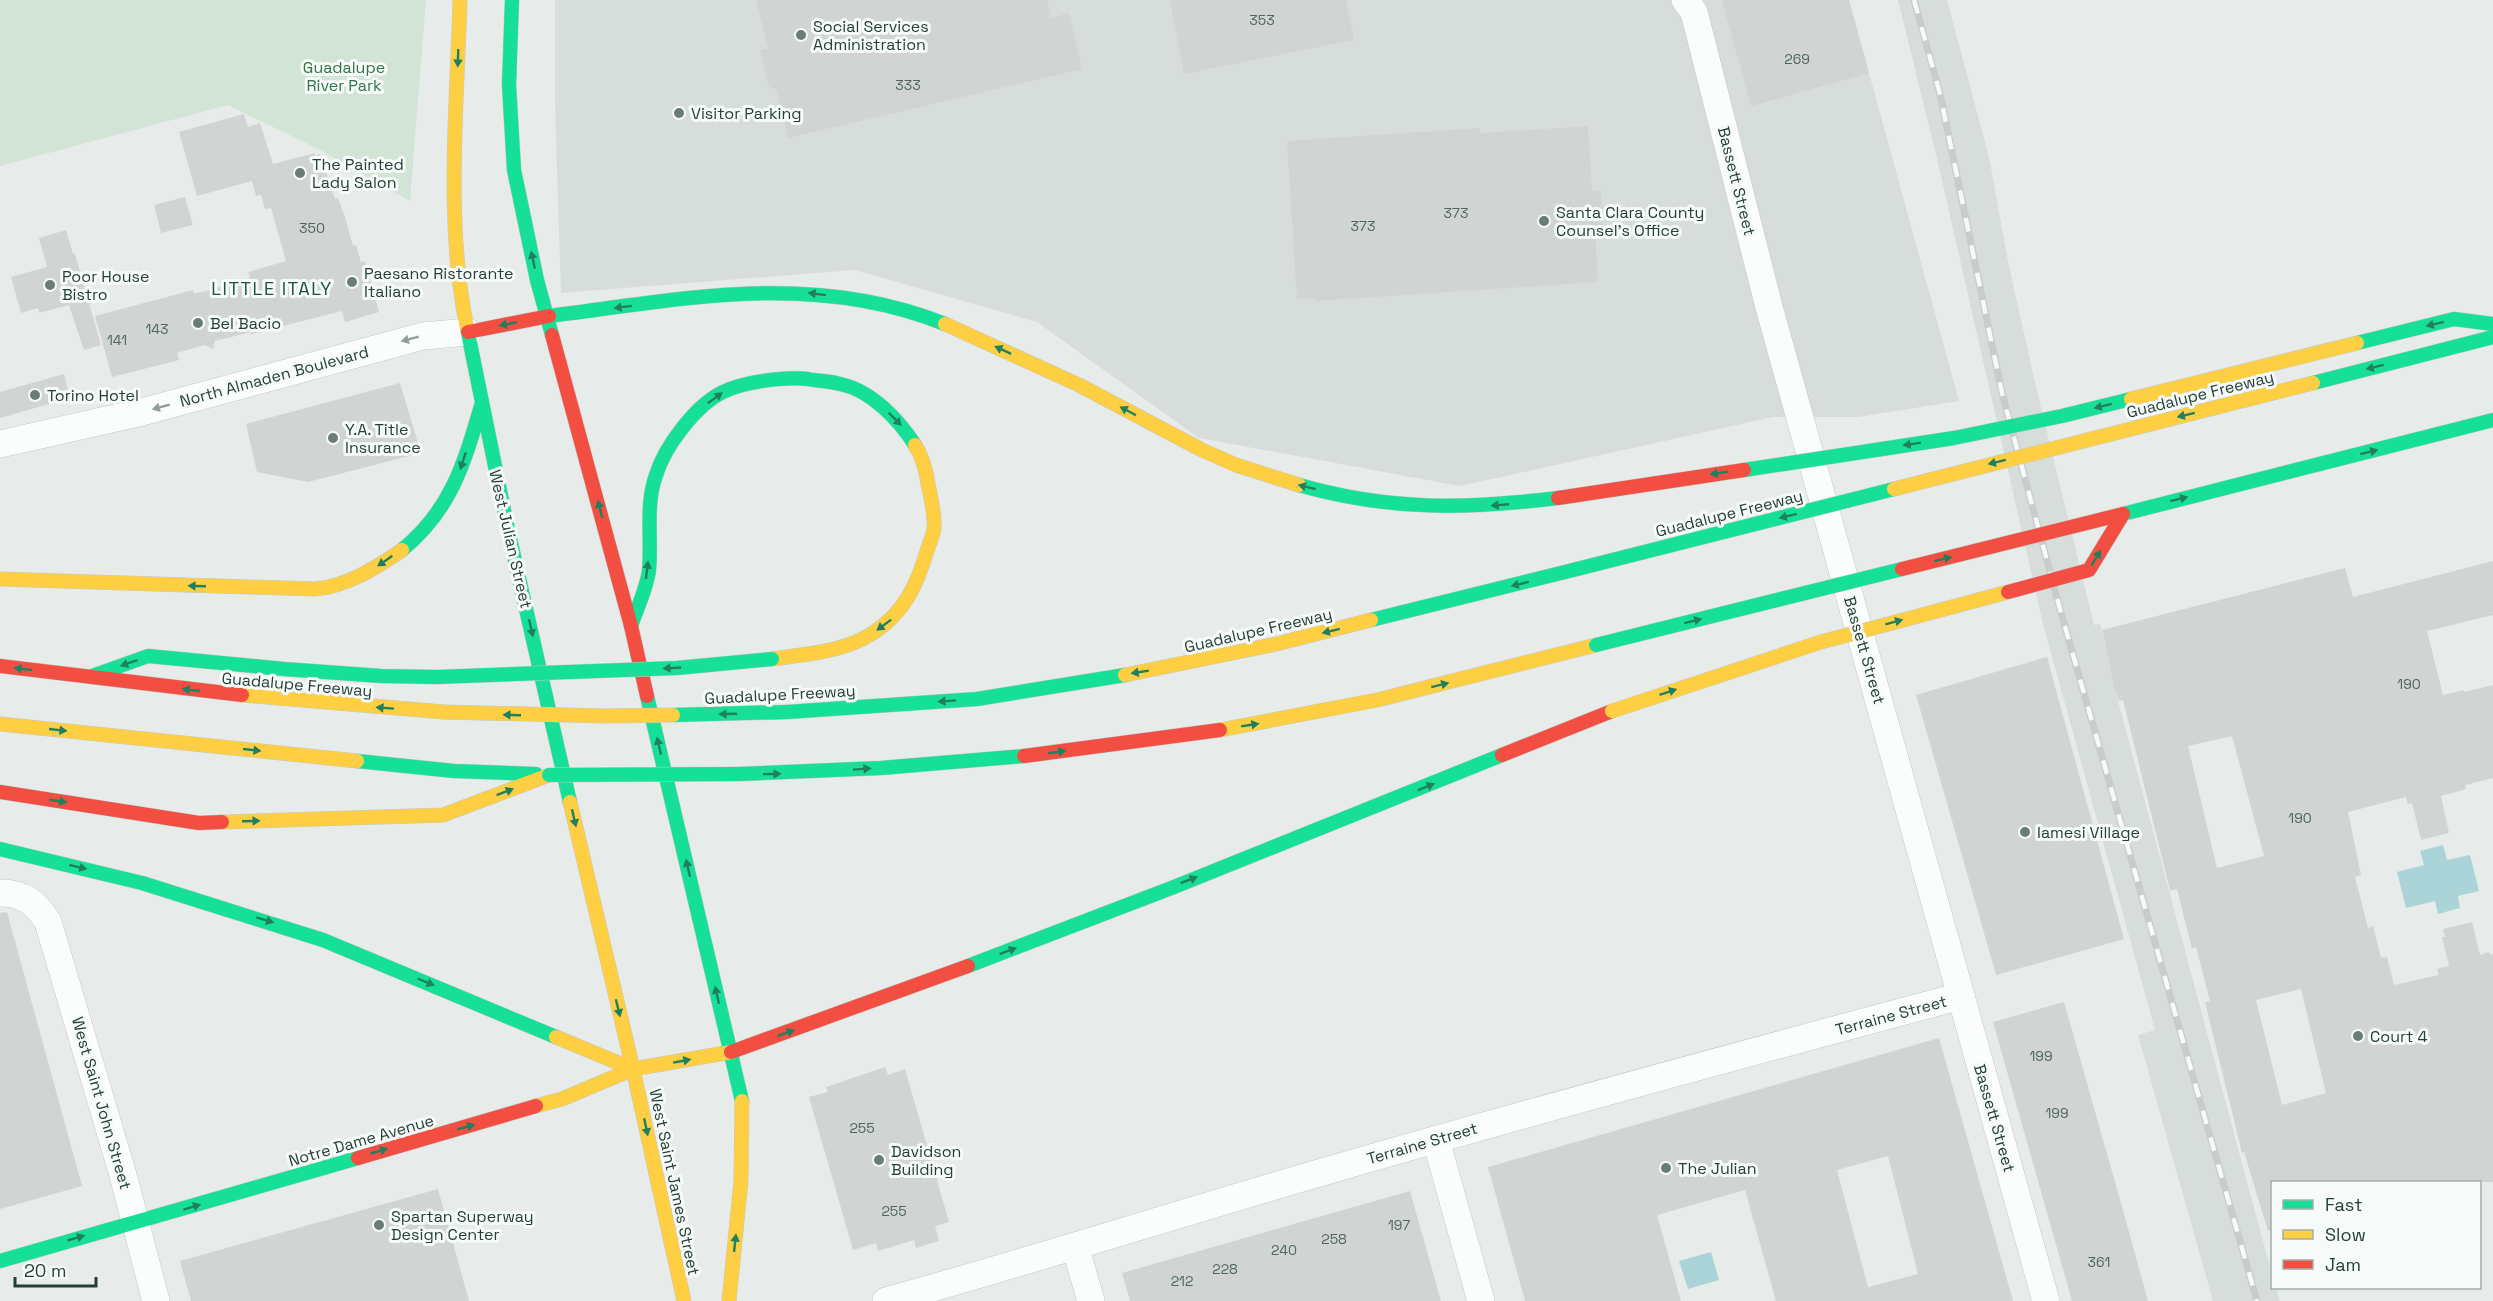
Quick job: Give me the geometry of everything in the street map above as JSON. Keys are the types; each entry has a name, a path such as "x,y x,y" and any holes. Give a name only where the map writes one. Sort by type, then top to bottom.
{"main road":[{"name":"West Julian Street","path":"460,0 454,206 461,298 481,406 633,1069"},
{"path":"512,0 509,85 514,170 537,280 549,316 631,626 742,1101 740,1191 727,1300"},
{"name":"North Almaden Boulevard","path":"468,332 549,316 743,294 804,293 874,301 922,315 975,337 1095,393 1201,450 1271,478 1360,500 1432,506 1498,506 1954,438 2062,416 2454,319 2493,324"},
{"name":"Guadalupe Freeway","path":"0,666 280,700 444,712 605,716 787,712 977,699 1155,670 1287,642 2493,337"},
{"path":"87,678 148,656 381,676 437,676 677,668 824,652 851,644 872,634 895,616 912,593 919,579 934,529 932,496 923,457 905,429 879,403 842,384 799,378 779,379 723,392 696,413 678,432 656,474 650,500 649,572 631,626"},
{"path":"0,579 288,590 328,588 376,567 405,547 430,524 456,484 481,406"},
{"path":"0,724 454,771 549,775 804,773 1029,756 1194,734 1304,716 1410,692 2493,420"},
{"name":"Notre Dame Avenue","path":"0,1261 562,1099 633,1069 731,1052 964,968 1372,809 1612,711 1748,664 1821,642 2089,570 2123,514"},
{"path":"0,792 199,823 443,815 549,775"},
{"path":"0,849 142,883 313,937 633,1069"},
{"name":"West Saint James Street","path":"633,1069 683,1295"},
{"path":"683,1295 700,1293"}],"street":[{"name":"Bassett Street","path":"1685,0 1694,12 1769,307 2046,1301"},
{"name":"North Almaden Boulevard","path":"0,444 142,412 423,336 468,332"},
{"name":"West Saint John Street","path":"0,893 27,898 40,908 54,938 136,1221 156,1301"},
{"name":"Terraine Street","path":"886,1301 1075,1246 1108,1234 1436,1140 1961,996"},
{"path":"1436,1140 1481,1301"},
{"path":"1075,1246 1091,1301"}],"shaded area":[{"path":"555,0 1849,0 1959,401 1858,417 1773,417 1460,486 1199,438 1037,322 855,270 561,293 555,102"},
{"path":"1898,0 1947,0 1989,157 2008,262 2036,387 2094,625 2100,624 2114,686 2271,1271 2271,1289 2276,1289 2280,1301 2213,1301 2138,1035 2155,1030 2043,624 1935,150"}],"green space":[{"name":"Guadalupe River Park","path":"0,0 426,0 410,201 320,150 228,105 0,166"}],"water":[{"path":"2443,845 2447,860 2470,855 2479,891 2458,896 2460,908 2438,914 2435,901 2406,908 2397,872 2424,865 2420,851"},
{"path":"1711,1252 1719,1280 1688,1289 1679,1261"}],"building":[{"path":"756,0 1047,0 1051,18 1069,13 1082,69 788,138 776,89 769,87 760,50 768,49"},
{"path":"1170,0 1346,0 1354,40 1184,74"},
{"path":"1722,0 1849,0 1869,73 1751,106"},
{"path":"244,114 248,127 260,123 273,164 315,153 315,156 320,154 335,199 338,198 345,217 353,246 356,245 361,262 365,261 379,312 345,322 342,311 251,334 251,332 215,341 213,349 204,345 177,353 179,360 112,377 95,316 193,290 194,293 203,292 250,278 248,272 286,261 271,208 265,209 261,195 256,196 252,181 197,196 179,132"},
{"path":"1588,126 1592,191 1601,191 1603,227 1595,232 1598,282 1315,301 1315,298 1297,299 1287,141 1480,128 1480,133"},
{"path":"185,197 193,225 161,233 154,205"},
{"path":"66,230 101,345 84,350 69,305 39,313 38,308 21,313 11,277 47,267 39,238"},
{"name":"Torino Hotel","path":"64,374 70,398 0,418 0,392"},
{"name":"Y.A. Title Insurance","path":"400,383 421,453 308,482 257,472 246,424"},
{"path":"2493,561 2493,615 2427,631 2443,695 2493,685 2493,778 2465,785 2466,789 2441,796 2449,833 2421,840 2412,803 2408,804 2406,797 2348,812 2361,875 2355,877 2368,928 2373,926 2381,958 2387,957 2394,985 2439,975 2437,969 2449,966 2442,937 2445,937 2443,929 2472,922 2480,955 2489,952 2490,955 2493,954 2493,1182 2271,1181 2271,1231 2268,1231 2244,1152 2242,1153 2205,1002 2210,1001 2196,947 2192,949 2177,889 2170,890 2123,700 2119,701 2114,687 2102,630 2345,568 2353,597","holes":["2232,736 2264,856 2217,868 2188,746","2301,989 2326,1093 2282,1105 2256,1000"]},
{"name":"Iamesi Village","path":"2047,657 2124,939 1996,975 1916,695"},
{"path":"7,912 82,1186 0,1209 0,913"},
{"path":"2064,1002 2148,1301 2072,1301 1993,1022"},
{"name":"The Julian","path":"1939,1038 2013,1301 1776,1301 1745,1190 1657,1215 1681,1301 1525,1301 1488,1167","holes":["1888,1156 1918,1274 1868,1287 1837,1170"]},
{"name":"Davidson Building","path":"885,1067 888,1075 905,1069 949,1222 935,1226 939,1241 916,1248 914,1240 878,1251 876,1243 853,1250 809,1097 828,1092 826,1087"},
{"name":"Spartan Superway Design Center","path":"438,1189 469,1301 191,1301 180,1261"},
{"path":"1410,1191 1441,1301 1130,1301 1122,1273"}],"railway":[{"path":"1914,0 1940,94 2002,393 2060,609 2257,1301"}],"traffic: fast":[{"path":"512,0 509,85 514,170 537,280 552,335"},
{"path":"549,316 699,297 797,294 846,298 896,308 945,324"},
{"path":"2357,343 2454,319 2493,324"},
{"path":"467,328 508,530 570,802"},
{"path":"2313,383 2493,337"},
{"path":"631,626 648,577 650,510 656,475 674,439 692,416 713,398 742,385 788,378 836,383 851,387 873,399 892,416 915,445"},
{"path":"1744,470 1954,438 2131,399"},
{"path":"402,550 433,519 454,485 481,406"},
{"path":"2123,514 2493,420"},
{"path":"1299,485 1365,500 1428,505 1459,506 1558,498"},
{"path":"1577,569 1894,489"},
{"path":"1371,620 1577,569"},
{"path":"1596,645 1902,569"},
{"path":"92,676 148,656 284,669 381,676 437,677"},
{"path":"437,677 677,668 772,659"},
{"path":"787,712 977,699 1125,675"},
{"path":"647,696 742,1101"},
{"path":"673,715 787,712"},
{"path":"968,966 1174,887 1502,755"},
{"path":"739,774 881,768 1024,756"},
{"path":"357,761 454,771 536,774"},
{"path":"549,775 739,774"},
{"path":"0,849 142,883 323,940 556,1037"},
{"path":"0,1261 358,1158"}],"traffic: slow":[{"path":"460,0 454,206 460,288 467,328"},
{"path":"945,324 1079,385 1202,450 1236,465 1299,485"},
{"path":"2131,399 2357,343"},
{"path":"1894,489 2313,383"},
{"path":"772,659 824,651 862,639 893,617 908,597 919,575 934,529 926,473 915,445"},
{"path":"0,579 314,589 349,581 402,550"},
{"path":"1612,711 1821,642 2008,592"},
{"path":"1125,675 1276,644 1371,620"},
{"path":"1220,730 1377,700 1596,645"},
{"path":"242,695 444,712"},
{"path":"444,712 605,716 673,715"},
{"path":"0,724 357,761"},
{"path":"222,822 443,815 549,775"},
{"path":"570,802 633,1069 684,1301"},
{"path":"556,1037 633,1069"},
{"path":"536,1106 562,1099 633,1069 731,1052"},
{"path":"729,1301 741,1181 742,1101"}],"traffic: jam":[{"path":"468,332 549,316"},
{"path":"552,335 631,626 647,696"},
{"path":"1558,498 1744,470"},
{"path":"1902,569 2123,514"},
{"path":"2008,592 2089,570 2123,514"},
{"path":"0,666 242,695"},
{"path":"1502,755 1612,711"},
{"path":"1024,756 1220,730"},
{"path":"0,792 199,823 222,822"},
{"path":"731,1052 968,966"},
{"path":"358,1158 536,1106"}],"place":[{"name":"Social Services Administration","path":"801,35"},
{"name":"Visitor Parking","path":"679,113"},
{"name":"The Painted Lady Salon","path":"300,173"},
{"name":"Santa Clara County Counsel’s Office","path":"1544,221"},
{"name":"Paesano Ristorante Italiano","path":"352,282"},
{"name":"Poor House Bistro","path":"50,285"},
{"name":"Bel Bacio","path":"198,323"},
{"name":"Torino Hotel","path":"35,395"},
{"name":"Y.A. Title Insurance","path":"333,438"},
{"name":"Iamesi Village","path":"2025,832"},
{"name":"Court 4","path":"2358,1036"},
{"name":"Davidson Building","path":"879,1160"},
{"name":"The Julian","path":"1666,1168"},
{"name":"Spartan Superway Design Center","path":"379,1225"}],"district":[{"name":"LITTLE ITALY","path":"272,289"}]}
